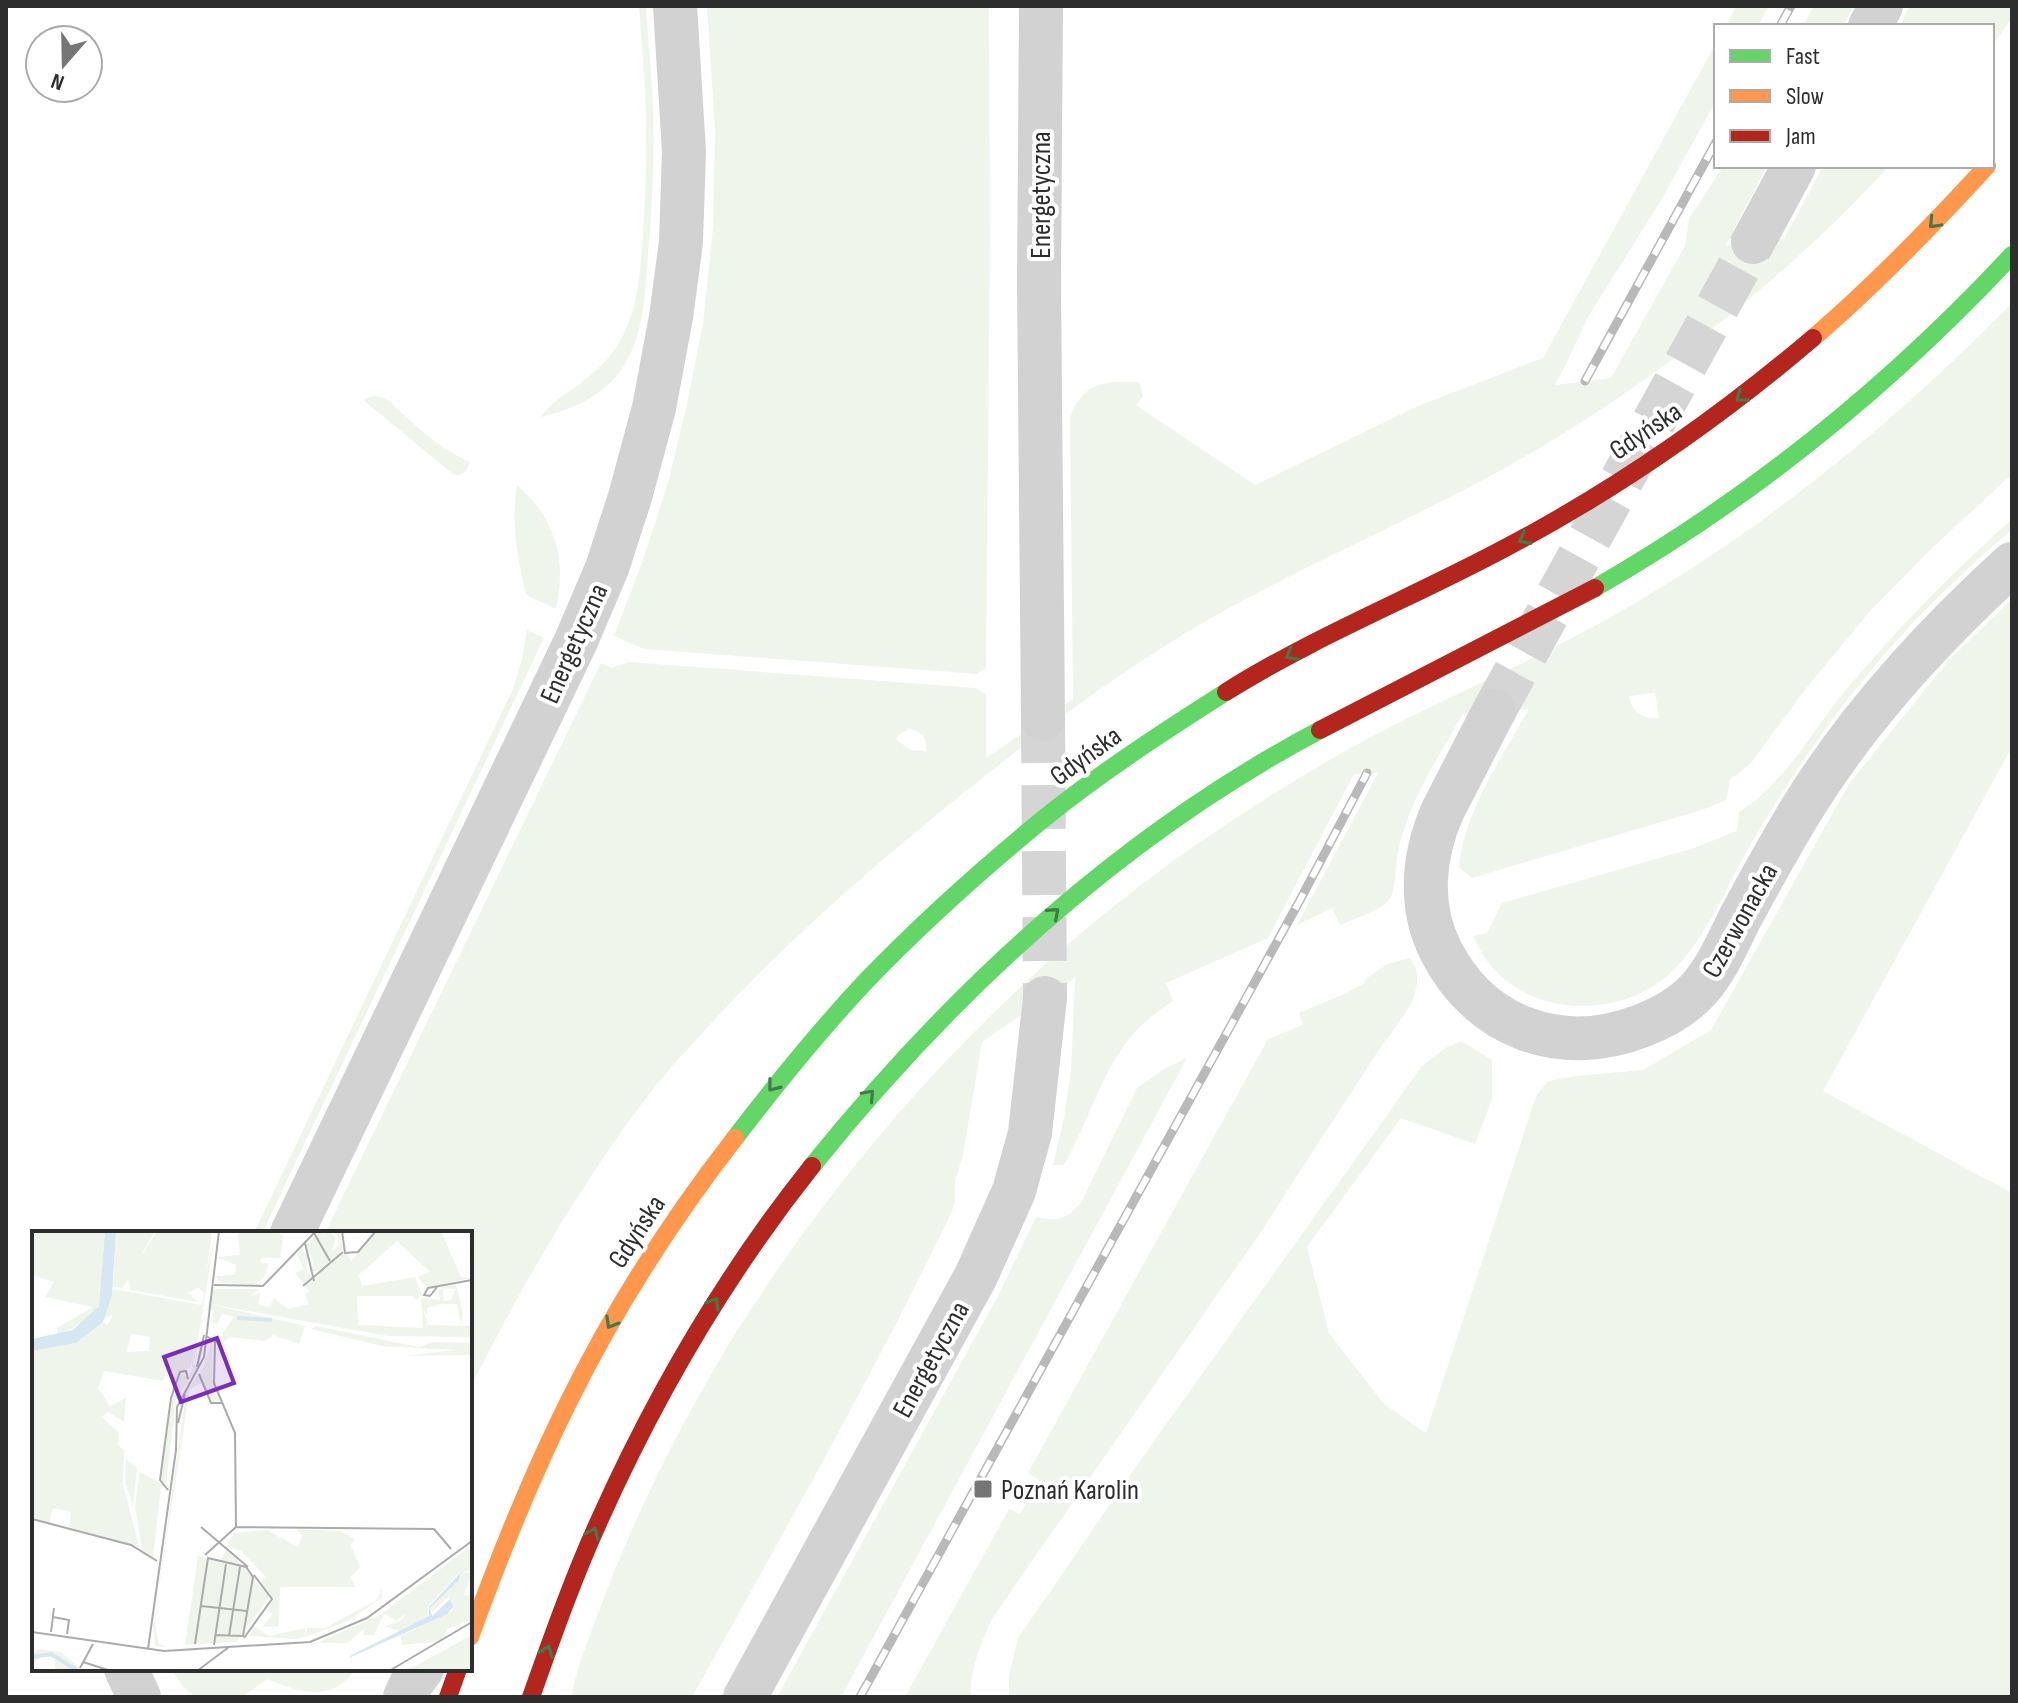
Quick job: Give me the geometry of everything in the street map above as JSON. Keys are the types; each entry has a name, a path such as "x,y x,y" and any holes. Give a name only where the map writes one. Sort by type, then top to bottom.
{"main road":[{"name":"Gdyńska","path":"472,1629 482,1588 584,1371 680,1213 785,1071 824,1026 943,905 1038,824 1117,765 1237,686 1315,642 1533,534 1690,435 1788,360 1837,317 1918,240 1985,168"},
{"path":"531,1697 602,1512 652,1411 698,1330 776,1211 834,1136 961,997 1092,881 1218,790 1340,717 1555,611 1635,566 1713,515 1861,400 1930,338 2012,255"},
{"path":"448,1697 457,1671"}],"street":[{"name":"Energetyczna","path":"293,1231 576,641 607,568 630,497 654,408 681,242 684,151 675,6"},
{"name":"Energetyczna","path":"1041,6 1039,283 1043,719"},
{"path":"1871,24 1881,6"},
{"path":"1753,242 1793,168"},
{"name":"Czerwonacka","path":"1494,711 1436,825 1428,854 1426,901 1439,947 1448,964 1476,998 1496,1015 1517,1026 1541,1035 1567,1038 1598,1038 1627,1031 1657,1020 1698,990 1825,774 1917,657 2012,564"},
{"name":"Energetyczna","path":"745,1697 976,1276 1014,1191 1030,1133 1045,998"},
{"path":"127,1671 139,1697"},
{"path":"405,1697 421,1671"}],"shaded area":[{"path":"639,6 646,6 654,146 642,317 627,360 603,389 563,411 541,417 611,355 626,328 635,302 642,248 646,157"},
{"path":"707,6 989,6 986,668 977,674 644,649 614,636 668,483 703,324 713,227 715,132"},
{"path":"1736,6 1769,6 1759,24 1727,24"},
{"path":"1814,6 1854,6 1844,24 1804,24"},
{"path":"1910,6 2012,6 2012,18 1994,43 1994,24 1900,24"},
{"path":"1714,47 1714,105 1660,202 1588,317 1555,385 1611,378 1685,246 1689,219 1722,168 1766,168 1726,245 1784,239 1822,168 1887,168 1801,254 1753,296 1702,337 1597,412 1490,476 1221,612 1149,656 1017,751 865,875 757,976 661,1079 633,1115 558,1229 472,1384 472,1231 326,1231 601,663 611,668 629,662 976,688 986,694 986,758 1073,699 1070,418 1081,397 1089,390 1106,383 1139,382 1143,396 1136,405 1255,485 1418,406 1543,358","holes":["909,729 920,733 925,739 926,751 910,750 896,739"]},
{"path":"2012,303 2012,474 1871,610 1804,691 1751,763 1730,780 1726,800 1705,809 1472,878 1459,867 1468,826 1496,765 1529,709 1463,714 1410,812 1399,847 1389,900 1373,911 1340,925 1332,908 1297,925 1378,773 1354,774 1268,938 1166,983 1173,1001 1144,1023 1123,1047 1104,1079 1064,1165 1053,1165 1071,1071 1075,978 982,1042 952,1211 858,1395 692,1697 571,1697 600,1608 643,1504 694,1404 732,1339 782,1263 893,1120 1018,989 1086,929 1157,873 1275,793 1387,729 1597,625 1729,544 1828,470 1968,347","holes":["1655,693 1659,718 1639,714 1629,696"]},
{"path":"372,396 389,401 417,427 470,462 466,471 460,475 453,474 363,400"},
{"path":"517,485 541,512 555,541 560,573 556,609 526,595 515,527"},
{"path":"2012,519 2012,529 1912,624 1834,717 1762,824 1698,940 1662,980 1642,993 1619,1001 1571,1006 1525,993 1505,980 1488,962 1473,936 1487,933 1502,903 1694,848 1737,831 1739,812 1777,779 1880,651 1935,592"},
{"path":"2012,599 2012,747 1823,1091 2012,1193 2012,1697 1009,1697 1009,1676 1018,1638 1142,1458 1422,1066 1445,1048 1461,1041 1492,1060 1492,1099 1475,1144 1401,1118 1307,1247 1329,1333 1383,1403 1426,1433 1536,1096 1548,1081 1643,1070 1711,1030 1849,784 1948,661"},
{"path":"527,630 544,638 265,1227 263,1231 255,1231 513,689"},
{"path":"1410,958 1416,968 1417,980 1407,1010 1258,1236 991,1620 974,1667 971,1697 905,1697 1009,1509 1020,1514 1039,1480 1028,1473 1268,1039 1303,1025 1299,1013 1365,983 1364,980 1387,964"},
{"path":"1187,1058 841,1697 777,1697 998,1296 1036,1217 1062,1218 1077,1207 1137,1088"},
{"path":"172,1671 354,1671 346,1680 326,1691 304,1691 267,1679 242,1697 195,1697"}],"tunnel":[{"path":"1494,711 1753,242"},
{"path":"1043,719 1045,998"}],"railway":[{"path":"1781,24 1791,6"},
{"path":"1585,381 1714,146"},
{"path":"860,1697 1299,902 1367,773"}],"traffic: fast":[{"path":"1595,588 1708,517 1816,437 1917,350 2012,255"},
{"path":"735,1138 850,999 952,897 1086,786 1226,692"},
{"path":"812,1166 923,1039 1044,922 1176,818 1320,730"}],"traffic: slow":[{"path":"1813,338 1903,255 1985,168"},
{"path":"472,1632 529,1488 605,1332 689,1200 735,1138"}],"traffic: jam":[{"path":"1226,692 1294,653 1472,565 1588,501 1704,424 1813,338"},
{"path":"1320,730 1595,588"},
{"path":"531,1697 589,1543 668,1382 750,1249 812,1166"},
{"path":"448,1697 457,1671"}],"place":[{"name":"Poznań Karolin","path":"983,1489"}]}
